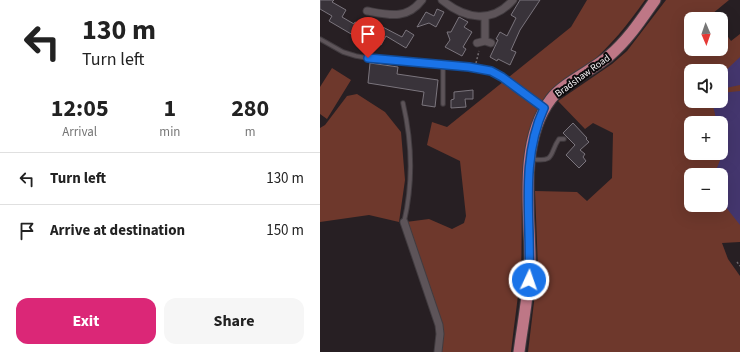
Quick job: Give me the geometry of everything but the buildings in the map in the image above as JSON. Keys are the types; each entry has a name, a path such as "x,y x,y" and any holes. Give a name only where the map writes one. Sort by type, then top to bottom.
{"main road":[{"name":"Bradshaw Road","path":"519,352 530,262 528,200 530,158 536,131 544,108 562,89 610,55 629,36 655,0"}],"street":[{"path":"372,9 392,15 407,13 416,7 422,0"},
{"path":"442,0 458,10 485,17 499,12 513,0"},
{"path":"483,42 485,17"},
{"path":"404,222 439,325 440,334 438,352"}],"lane":[{"path":"320,39 343,52 356,56 379,60 475,68 491,71 502,77 544,108"},
{"path":"443,65 443,104"},
{"path":"403,103 407,121 410,169 408,204 404,222"},
{"path":"530,158 547,160 551,157 560,139 564,139"}],"path":[{"path":"475,68 483,42"},
{"path":"737,262 740,266"}],"shaded area":[{"path":"587,0 645,0 603,51 587,66 549,92 536,114 529,133 525,155 522,200 521,265 511,352 441,352 443,333 406,222 429,219 452,229 464,223 466,216 460,161 427,145 432,122 447,127 571,27"},
{"path":"666,0 729,0 714,12 684,12 684,56 728,56 728,37 731,41 740,34 740,242 722,243 728,259 740,276 740,352 528,352 538,269 535,191 577,192 587,201 612,178 613,133 593,123 585,129 558,101 612,64 627,51"},
{"path":"740,57 740,85 728,88 728,68"},
{"path":"332,68 351,80 327,119 320,114 320,87"},
{"path":"740,91 740,225 728,210 728,168 717,168 720,160 728,160 728,116 715,116 714,108 728,108 728,92"},
{"path":"357,94 385,112 401,132 405,180 399,222 369,215 320,222 320,128 325,125 347,96"}],"route":[{"path":"368,58 469,67 491,71 502,77 544,108 539,119 532,145 530,161 528,200 530,262 529,280"}]}
